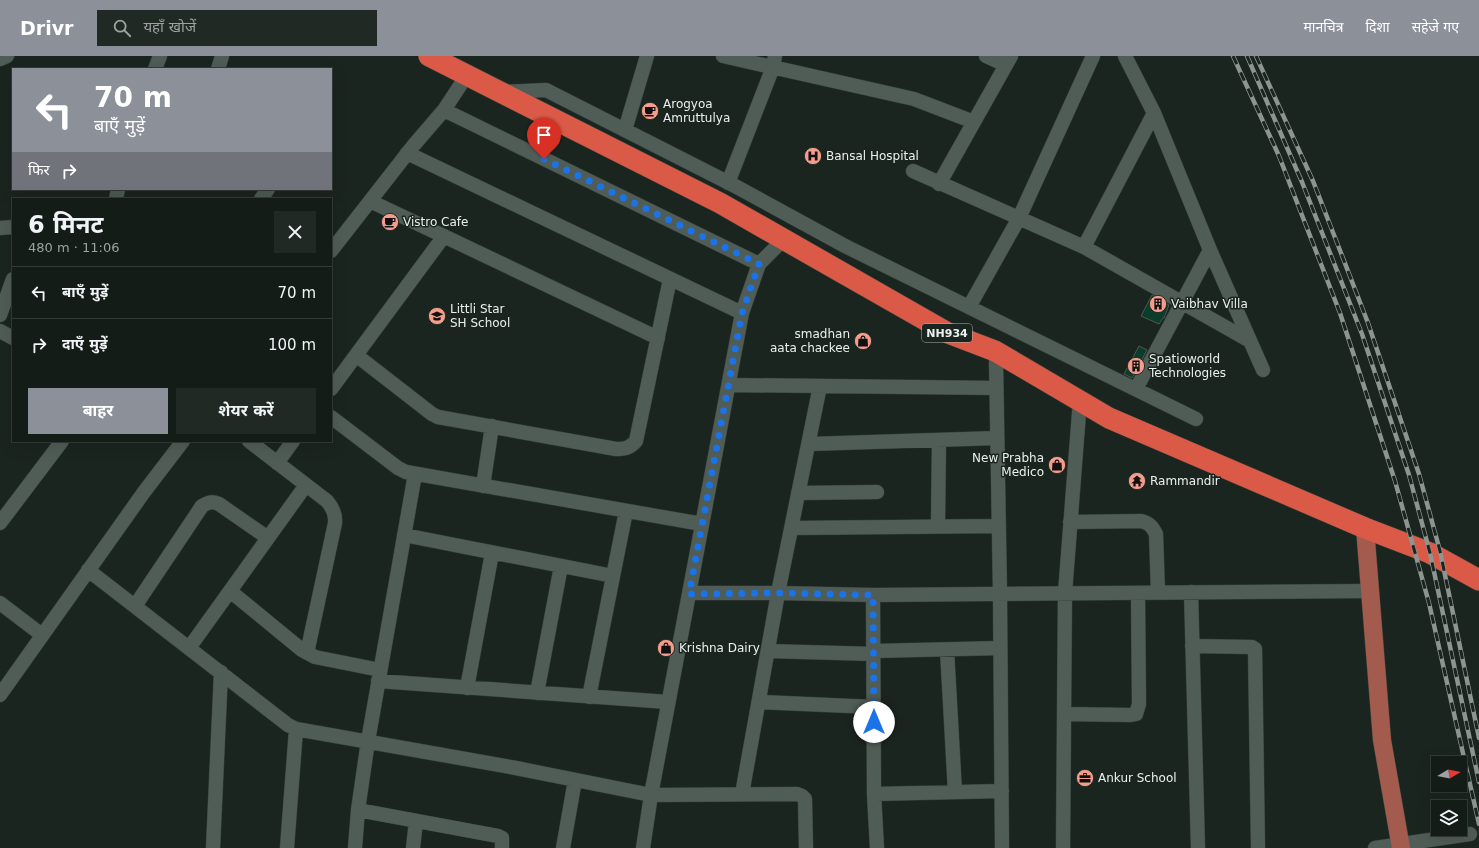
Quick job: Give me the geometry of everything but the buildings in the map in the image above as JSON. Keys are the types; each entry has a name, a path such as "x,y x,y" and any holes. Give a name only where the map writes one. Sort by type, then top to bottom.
{"highway":[{"name":"NH934","path":"429,56 720,203 948,333 995,352 1109,418 1365,528 1430,553 1479,580"}],"main road":[{"path":"1365,528 1382,740 1400,847"}],"street":[{"path":"0,60 7,56"},
{"path":"155,68 160,56"},
{"path":"218,68 222,56"},
{"path":"625,130 647,56"},
{"path":"723,56 774,61 914,99 974,122"},
{"path":"939,184 1008,60 986,56"},
{"path":"969,307 1019,218 1094,56"},
{"path":"1126,56 1154,113 1210,250 1263,370"},
{"path":"728,183 774,61"},
{"path":"332,250 407,153 444,110 467,75"},
{"path":"501,92 546,90 728,183 845,246 1196,419"},
{"path":"444,110 759,264"},
{"path":"1084,247 1154,113"},
{"path":"407,153 742,313"},
{"path":"914,171 939,184 1084,247 1250,341"},
{"path":"370,201 658,338"},
{"path":"0,228 12,227"},
{"path":"332,388 444,236"},
{"path":"643,848 668,702 742,313 759,264 784,239"},
{"path":"1136,389 1210,250"},
{"path":"356,355 432,414 438,417 616,449 625,449 632,446 636,441 670,279"},
{"path":"0,315 12,282"},
{"path":"0,331 12,337"},
{"path":"996,360 1002,848"},
{"path":"729,385 996,388"},
{"path":"742,794 778,593 820,386"},
{"path":"1063,848 1065,593 1080,400"},
{"path":"332,418 398,468 415,474 702,524"},
{"path":"483,486 492,426"},
{"path":"809,444 997,438"},
{"path":"938,526 939,440"},
{"path":"0,523 61,442"},
{"path":"0,695 144,492 182,442"},
{"path":"250,442 327,501 336,516 307,653"},
{"path":"277,463 292,442"},
{"path":"355,848 358,810 368,741 415,474"},
{"path":"189,648 306,485"},
{"path":"798,493 877,492"},
{"path":"135,606 202,506 208,502 219,504 268,538"},
{"path":"589,696 626,511"},
{"path":"1070,522 1147,522 1156,534 1158,592"},
{"path":"791,528 999,526"},
{"path":"404,535 613,576"},
{"path":"467,688 492,552"},
{"path":"537,693 562,566"},
{"path":"88,570 288,725 296,729 516,768 651,795 797,794 802,796 805,800 806,848"},
{"path":"689,594 778,593 873,595 1370,590"},
{"path":"230,591 307,653 315,657 379,676 467,688 668,702"},
{"path":"1191,592 1198,848"},
{"path":"1064,714 1136,714 1139,704 1138,593"},
{"path":"873,595 874,794 878,848"},
{"path":"0,603 42,635"},
{"path":"1192,646 1252,647 1255,649 1258,848"},
{"path":"768,651 874,653 1000,648"},
{"path":"947,650 956,792"},
{"path":"213,848 221,672"},
{"path":"759,702 874,707"},
{"path":"287,848 296,729"},
{"path":"563,848 575,780"},
{"path":"874,794 1002,791"},
{"path":"358,810 498,836 502,838 502,848"},
{"path":"414,848 416,821"},
{"path":"1375,848 1400,847 1470,834"}],"railway":[{"path":"1233,56 1279,156 1340,313 1395,481 1429,603 1479,824"},
{"path":"1247,56 1302,182 1362,334 1409,475 1430,553 1479,782"},
{"path":"1256,56 1313,181 1368,323 1419,474 1440,551 1479,738"}],"place":[{"name":"Arogyoa Amruttulya","path":"650,111"},
{"name":"Bansal Hospital","path":"813,156"},
{"name":"Vistro Cafe","path":"390,222"},
{"name":"Vaibhav Villa","path":"1158,304"},
{"name":"Littli Star SH School","path":"437,316"},
{"name":"smadhan aata chackee","path":"863,341"},
{"name":"Spatioworld Technologies","path":"1136,366"},
{"name":"New Prabha Medico","path":"1057,465"},
{"name":"Rammandir","path":"1137,481"},
{"name":"Krishna Dairy","path":"666,648"},
{"name":"Ankur School","path":"1085,778"}],"route":[{"path":"544,159 759,264 742,313 689,594 778,593 873,595 874,722"}]}
